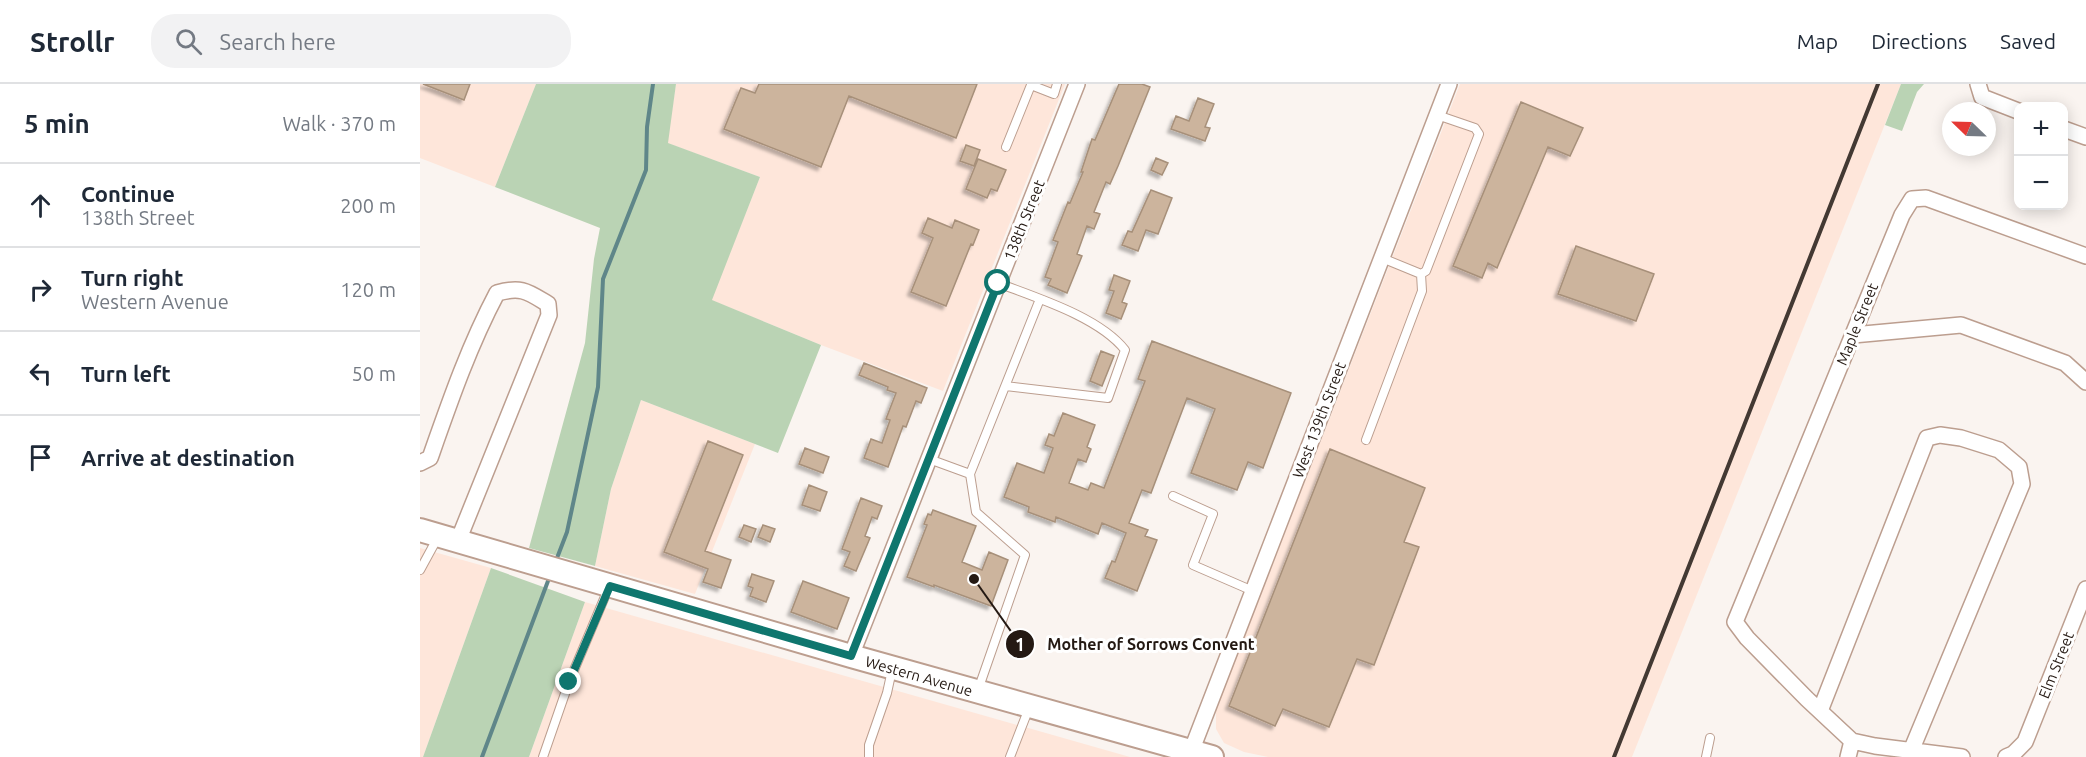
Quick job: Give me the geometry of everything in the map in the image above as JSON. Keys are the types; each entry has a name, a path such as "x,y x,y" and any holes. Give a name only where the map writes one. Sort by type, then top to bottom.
{"main road":[{"name":"Western Avenue","path":"439,536 1198,755"}],"street":[{"name":"138th Street","path":"851,656 1077,84"},
{"name":"West 139th Street","path":"1198,755 1253,591 1449,84"},
{"path":"1978,84 1982,97 2014,109"},
{"path":"2068,130 2086,137"},
{"name":"Maple Street","path":"1820,711 1747,638 1735,622 1902,215 1911,199 1926,198 2086,256"},
{"path":"420,463 430,458 466,358 497,293 512,289 524,290 548,304 549,315 439,536"},
{"path":"1853,335 1961,325 2066,363 2086,382"},
{"path":"1911,751 2022,484 2019,467 1999,450 1961,438 1940,435 1926,438 1820,711 1851,741 1874,752 1911,751 1962,757"},
{"name":"Elm Street","path":"2006,757 2013,754 2025,742 2086,589"},
{"path":"1848,757 1851,741"}],"lane":[{"path":"1006,147 1031,85 1053,94 1058,84"},
{"path":"1421,274 1426,271 1479,134 1475,128 1437,115"},
{"path":"1382,258 1421,274"},
{"path":"1366,440 1422,291 1421,274"},
{"path":"998,283 1097,325 1115,337 1125,350 1108,398 1006,386"},
{"path":"977,692 1025,555 976,512 970,474 1040,299"},
{"path":"929,459 970,474"},
{"path":"1173,496 1213,514 1193,565 1253,591"},
{"path":"420,570 439,536"},
{"path":"543,757 569,682 610,586"},
{"path":"869,757 869,745 887,693 892,668"},
{"path":"1010,757 1029,706"},
{"path":"1706,757 1710,738"}],"shaded area":[{"path":"420,84 536,84 495,187 420,158"},
{"path":"676,84 1065,84 943,391 711,300 760,177 667,143"},
{"path":"1460,84 1901,84 1632,757 1268,757 1244,752 1224,743 1216,729 1216,710"},
{"path":"641,400 755,444 695,594 595,566 611,489"},
{"path":"420,548 491,568 423,757 420,757"},
{"path":"585,602 1130,757 529,757"}],"green space":[{"path":"536,84 676,84 668,143 760,177 712,300 821,345 778,453 641,400 611,489 595,566 529,548 585,343 594,259 600,228 495,187"},
{"path":"1901,84 1924,84 1917,92 1902,131 1885,125"},
{"path":"491,568 585,602 529,757 423,757"}],"building":[{"path":"423,84 470,84 464,100"},
{"path":"759,84 977,84 956,138 849,96 821,167 724,129 741,88 755,93"},
{"path":"1119,84 1142,84 1150,87 1110,184 1106,182 1094,212 1100,214 1094,229 1087,226 1077,254 1082,256 1067,293 1048,285 1051,279 1045,277 1058,242 1053,240 1083,172 1081,172 1092,139 1095,140"},
{"path":"1198,98 1214,104 1205,127 1210,128 1205,141 1171,129 1176,116 1189,121"},
{"path":"1521,102 1583,128 1570,156 1548,147 1497,268 1488,263 1482,278 1453,266"},
{"path":"966,145 980,150 974,166 960,161"},
{"path":"1156,158 1168,163 1162,175 1151,170"},
{"path":"978,159 1006,170 997,191 991,189 987,198 966,189"},
{"path":"1151,190 1172,198 1158,234 1146,230 1138,251 1122,245 1128,231 1132,232"},
{"path":"928,218 952,228 955,220 979,230 946,306 911,292 933,238 922,233"},
{"path":"1576,246 1654,274 1636,321 1558,294"},
{"path":"1114,275 1130,281 1122,302 1127,304 1121,319 1106,313 1114,291 1109,290"},
{"path":"1152,341 1291,393 1263,468 1248,462 1237,490 1191,473 1215,409 1187,398 1151,493 1142,490 1129,523 1148,530 1145,536 1157,540 1137,591 1105,578 1112,561 1115,562 1126,533 1102,523 1098,534 1056,517 1055,522 1028,512 1029,507 1004,497 1017,463 1044,473 1053,448 1045,445 1049,434 1054,436 1063,413 1095,425 1087,447 1091,449 1086,462 1078,459 1069,483 1088,490 1091,483 1104,488 1145,381 1138,379"},
{"path":"1101,351 1114,356 1102,386 1090,381"},
{"path":"864,363 927,388 921,403 916,401 906,427 903,426 888,467 864,458 871,439 882,443 890,420 886,419 896,393 887,390 888,387 859,375"},
{"path":"708,441 743,455 705,551 731,560 721,588 703,582 708,569 664,552"},
{"path":"805,448 829,457 823,473 799,464"},
{"path":"1330,449 1425,488 1404,542 1419,547 1374,665 1357,659 1329,727 1283,709 1275,726 1229,706"},
{"path":"809,485 827,492 820,511 802,505"},
{"path":"861,498 882,506 877,519 872,517 865,536 870,538 856,571 844,566 850,552 842,549"},
{"path":"933,510 976,526 962,562 982,570 989,552 1008,560 991,606 907,577 927,525 924,524 928,514 931,515"},
{"path":"744,525 756,529 751,542 739,537"},
{"path":"763,525 775,529 770,542 758,537"},
{"path":"752,574 774,581 766,602 750,596 753,588 748,586"},
{"path":"803,581 849,598 837,629 791,612"}],"waterway":[{"path":"557,558 567,532 598,387 603,279 646,170 647,127 653,84"},
{"path":"482,757 548,581"}],"railway":[{"path":"1614,757 1878,84"}],"place":[{"name":"Mother of Sorrows Convent","path":"974,579"}],"route":[{"path":"569,682 610,586 851,656 998,283"}]}
